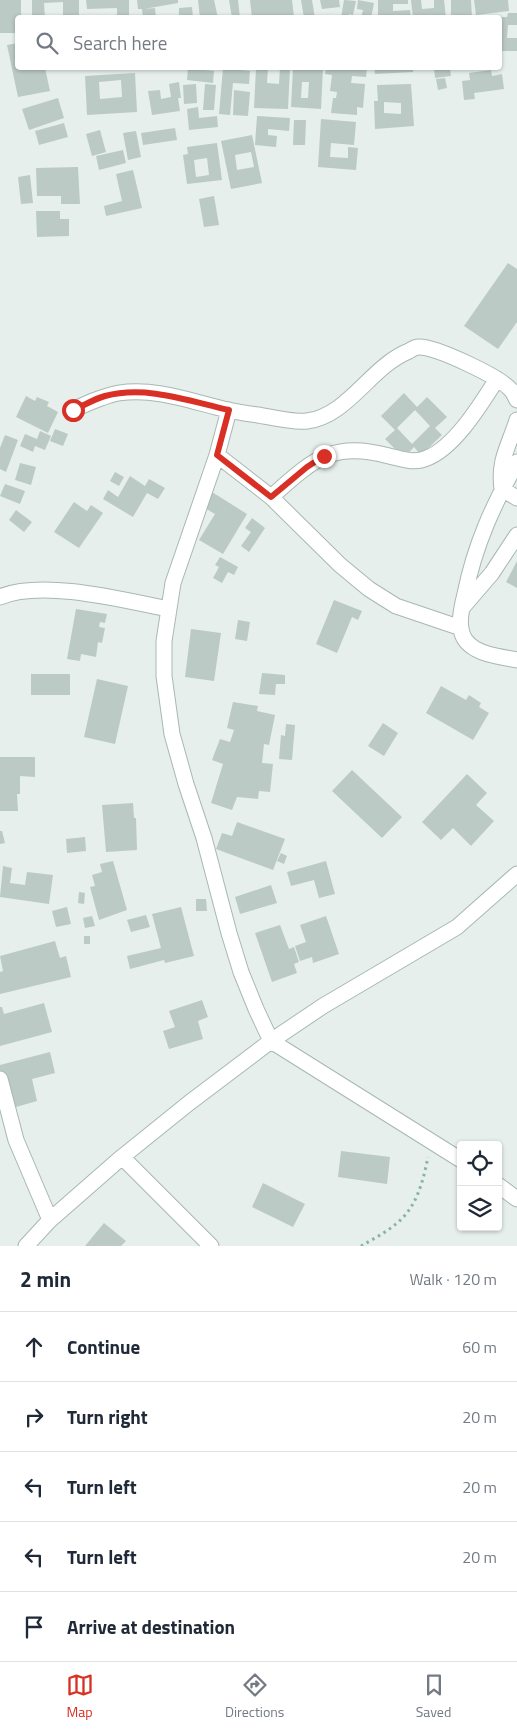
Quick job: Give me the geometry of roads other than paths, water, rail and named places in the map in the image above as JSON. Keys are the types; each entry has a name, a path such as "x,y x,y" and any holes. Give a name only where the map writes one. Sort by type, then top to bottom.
{"street":[{"path":"73,410 103,396 144,392 273,418 306,421 328,414 348,400 378,371 399,355 418,347 432,349 448,355 497,379 512,391 517,400"},
{"path":"271,497 307,467 324,456 338,451 353,449 416,461 430,456 464,427 497,379"},
{"path":"229,410 217,455 173,582 164,641 164,676 172,734 204,838 229,933 256,1009 271,1042 457,1158"},
{"path":"502,489 502,462 517,420"},
{"path":"217,455 271,497 340,565 368,589 396,606 461,628"},
{"path":"517,462 488,518 471,562 461,609 461,628 469,645 478,650 517,660"},
{"path":"502,489 517,498"},
{"path":"461,609 492,573 517,535"},
{"path":"0,597 28,590 70,591 168,609"},
{"path":"26,1246 50,1220 122,1157 189,1103 323,1006 456,927 515,880"},
{"path":"0,1079 16,1140 50,1220"},
{"path":"122,1157 211,1246"},
{"path":"499,1186 517,1198"}]}
